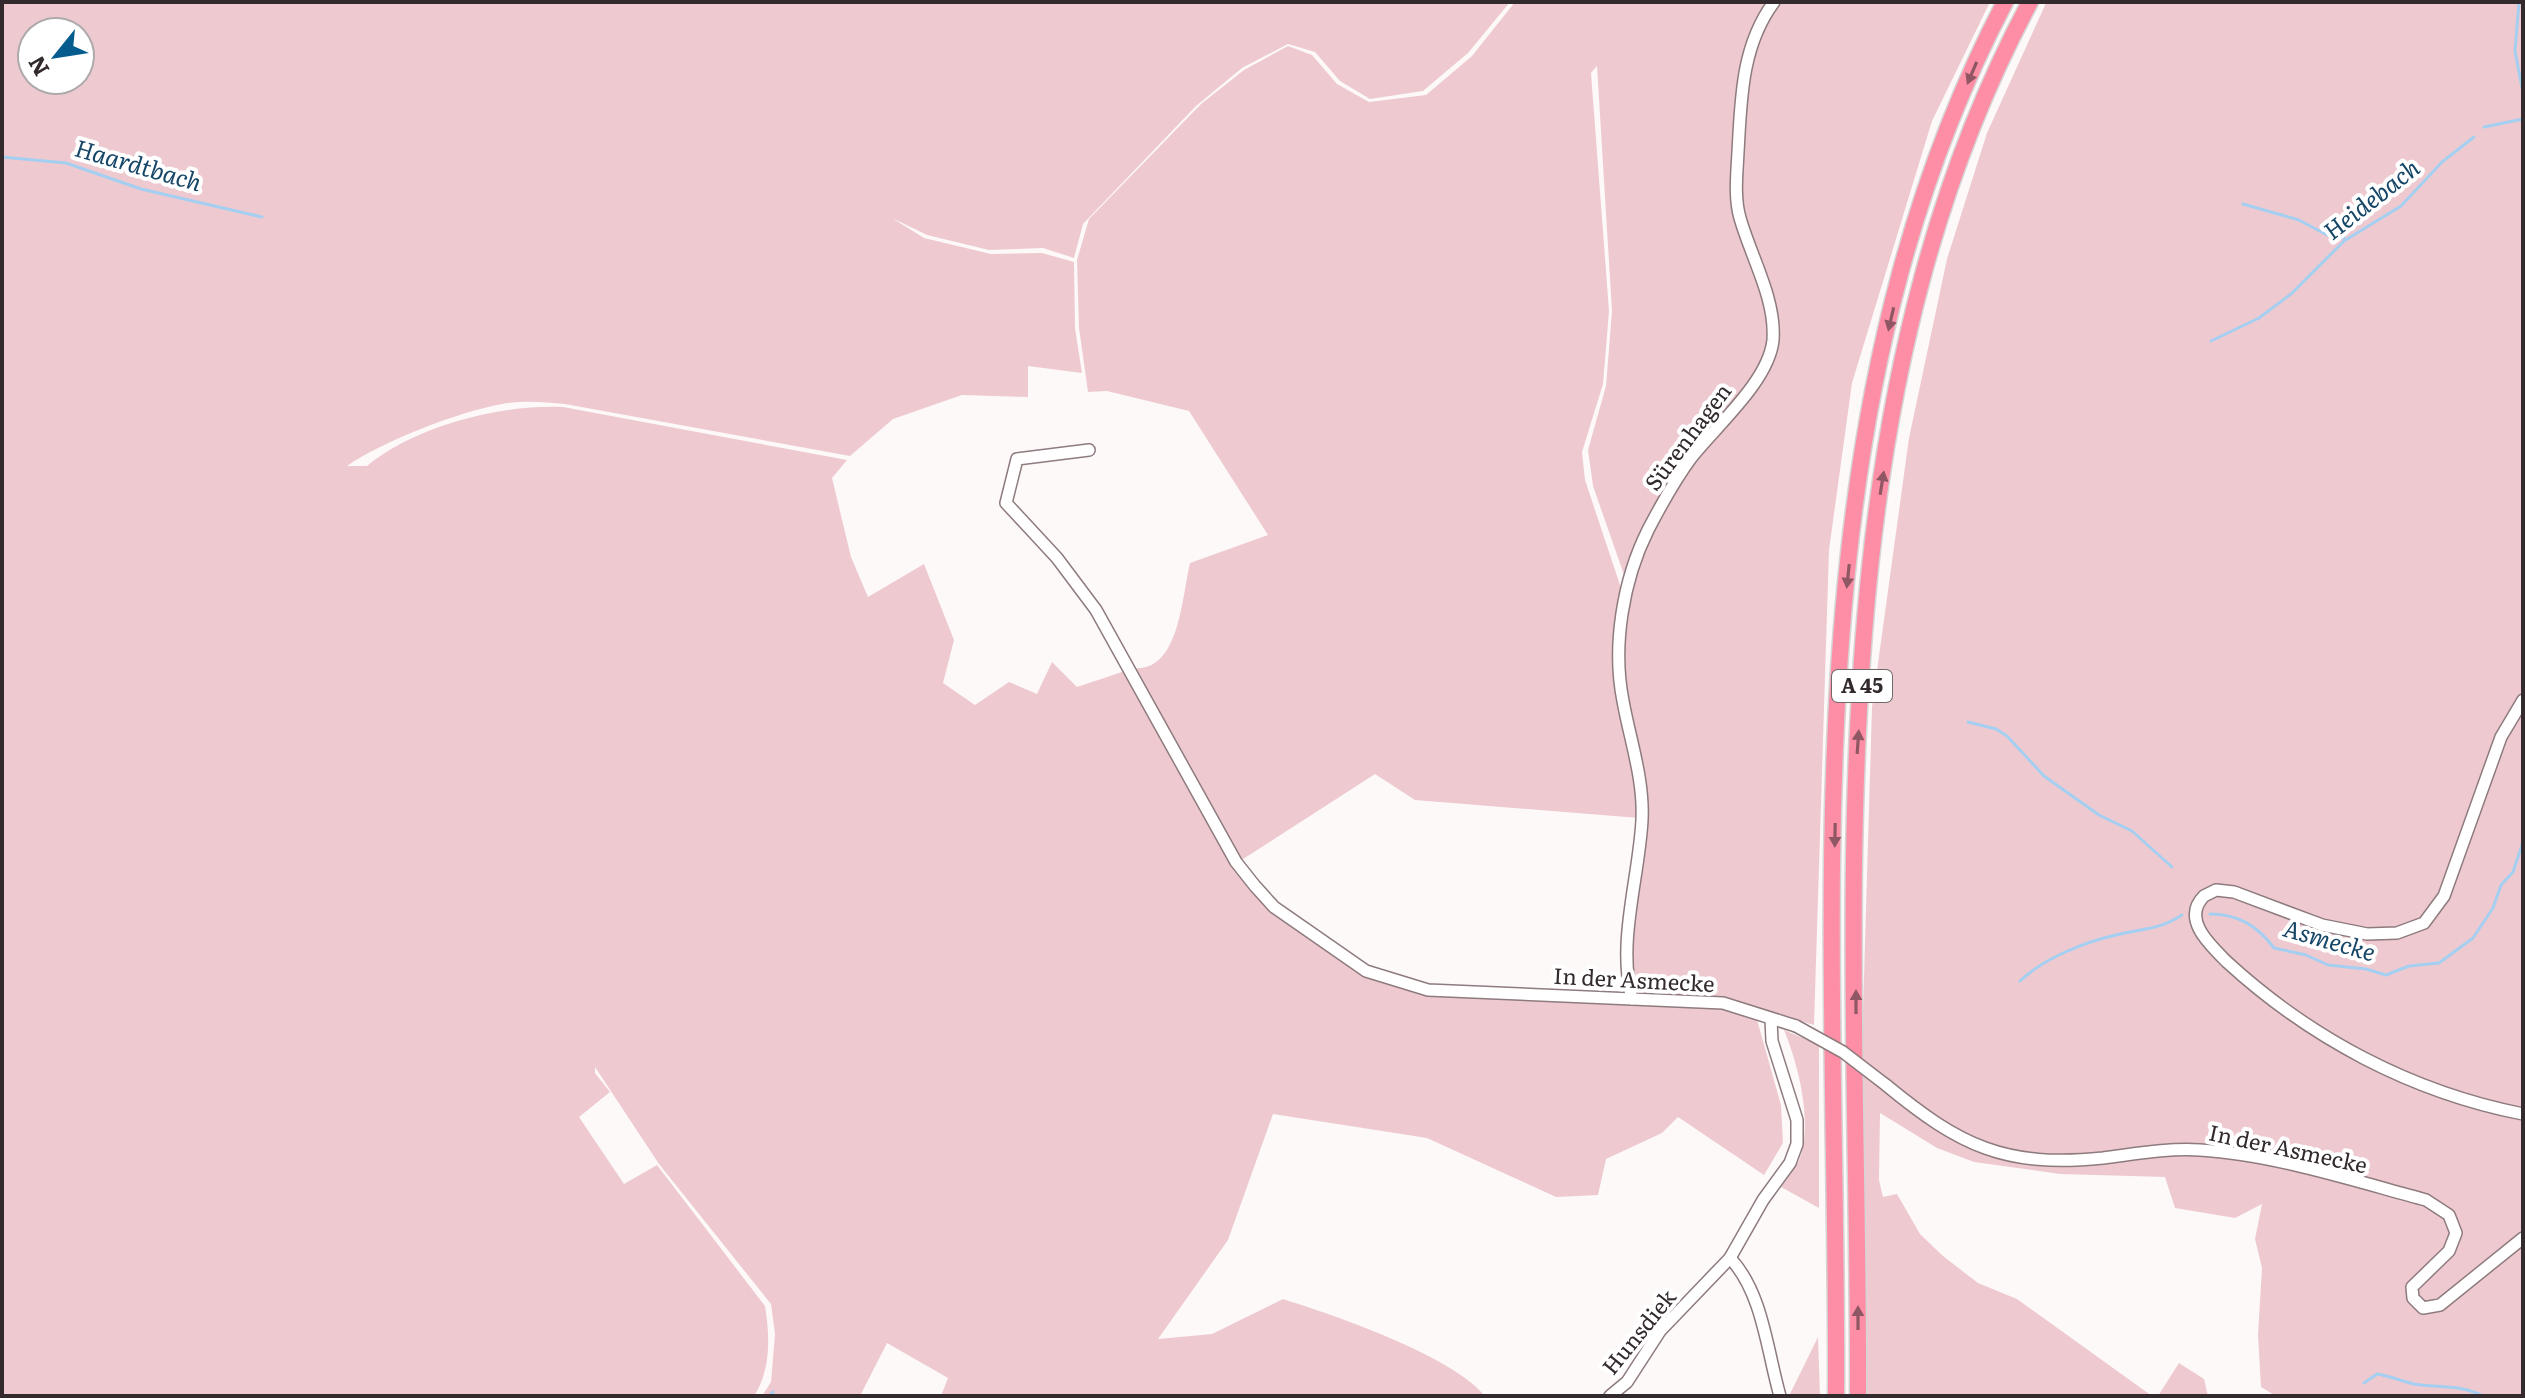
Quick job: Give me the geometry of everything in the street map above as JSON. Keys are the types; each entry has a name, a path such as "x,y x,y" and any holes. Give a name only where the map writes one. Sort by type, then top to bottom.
{"highway":[{"name":"A 45","path":"1836,1396 1835,790 1840,680 1857,497 1877,382 1923,205 1953,120 2005,2"},
{"name":"A 45","path":"1858,1396 1857,758 1875,528 1902,361 1929,259 1953,180 1985,96 2030,2"}],"street":[{"name":"Sürenhagen","path":"1632,999 1627,985 1627,957 1642,818 1639,773 1618,668 1625,604 1632,571 1665,496 1754,383 1769,358 1773,343 1768,302 1739,214 1737,189 1741,90 1760,28 1774,2"},
{"name":"In der Asmecke","path":"1089,450 1017,459 1006,503 1057,558 1096,610 1236,862 1274,907 1366,971 1428,990 1723,1003 1796,1026 1843,1052 1954,1136 2027,1160 2065,1161 2167,1150 2223,1152 2426,1200 2449,1215 2456,1233 2449,1251 2412,1287 2413,1298 2423,1308 2440,1305 2523,1238"},
{"path":"2523,700 2501,737 2444,896 2424,923 2408,930 2382,934 2342,930 2224,890 2204,896 2197,906 2195,918 2214,950 2268,998 2330,1041 2442,1092 2523,1114"},
{"name":"Hunsdiek","path":"1610,1396 1627,1382 1660,1331 1730,1258 1763,1200 1790,1163 1797,1144 1797,1120 1772,1041 1771,1019"},
{"path":"1730,1258 1742,1272 1761,1322 1780,1396"}],"shaded area":[{"path":"2,2 1510,2 1468,53 1423,91 1370,99 1340,81 1315,52 1288,44 1242,68 1196,106 1083,224 1074,258 1043,248 989,250 927,235 892,218 924,238 991,254 1042,253 1074,262 1075,328 1082,373 1028,366 1028,397 962,395 893,419 850,456 565,404 510,403 484,408 422,429 380,447 347,466 367,466 409,439 460,420 539,407 563,407 847,460 832,478 851,557 868,597 924,564 954,640 943,683 975,705 1009,682 1037,694 1052,662 1077,687 1128,670 1252,888 1363,975 1428,992 1722,1007 1756,1016 1781,1105 1783,1143 1764,1175 1678,1117 1662,1133 1606,1159 1598,1195 1556,1197 1427,1138 1273,1114 1228,1240 1158,1339 1212,1334 1283,1299 1391,1338 1447,1366 1485,1396 941,1396 948,1378 887,1343 860,1396 762,1396 771,1382 775,1334 771,1304 659,1164 595,1067 595,1073 610,1092 579,1117 624,1184 657,1165 765,1306 768,1352 764,1375 754,1396 2,1396"},
{"path":"1515,2 1990,2 1932,121 1852,383 1829,550 1814,1025 1722,999 1637,995 1630,957 1645,818 1641,772 1620,668 1630,592 1593,486 1588,450 1606,386 1612,311 1597,66 1591,73 1609,311 1603,384 1582,452 1585,480 1623,594 1616,669 1637,773 1639,818 1415,800 1375,774 1240,861 1134,668 1149,666 1161,658 1170,645 1181,611 1190,563 1268,535 1189,411 1107,391 1088,392 1079,328 1077,260 1089,219 1201,104 1244,70 1288,46 1312,55 1337,84 1369,102 1426,95 1472,56"},
{"path":"2523,2 2523,1396 2276,1396 2261,1387 2258,1335 2262,1268 2255,1239 2262,1204 2235,1218 2175,1208 2165,1177 2060,1174 1974,1162 1937,1148 1880,1113 1879,1180 1883,1197 1897,1194 1920,1234 1978,1283 2017,1299 2152,1396 1865,1396 1862,1045 1872,707 1909,438 1947,259 1987,133 2046,3"},
{"path":"1784,1030 1819,1045 1819,1208 1781,1187 1800,1159 1805,1125 1798,1075"},
{"path":"1818,1337 1820,1396 1789,1396"},
{"path":"2179,1363 2204,1379 2208,1396 2158,1396"}],"waterway":[{"path":"2519,2 2515,51 2522,88"},
{"name":"Heidebach","path":"2484,127 2523,119"},
{"name":"Heidebach","path":"2211,341 2259,318 2291,294 2344,241 2401,206 2442,162 2474,137"},
{"name":"Haardtbach","path":"2,157 66,163 141,189 262,217"},
{"path":"2243,204 2299,220 2327,235 2344,238"},
{"path":"1968,722 1996,729 2007,736 2044,776 2099,815 2132,831 2172,867"},
{"name":"Asmecke","path":"2210,914 2238,919 2261,933 2274,948 2306,955 2328,965 2366,969 2386,975 2409,966 2439,963 2473,938 2493,908 2501,885 2513,872 2523,842"},
{"name":"Asmecke","path":"2020,981 2041,965 2078,947 2157,927 2182,915"},
{"path":"2364,1383 2377,1374 2414,1384 2466,1390 2483,1396"},
{"path":"770,1396 773,1392"}]}
